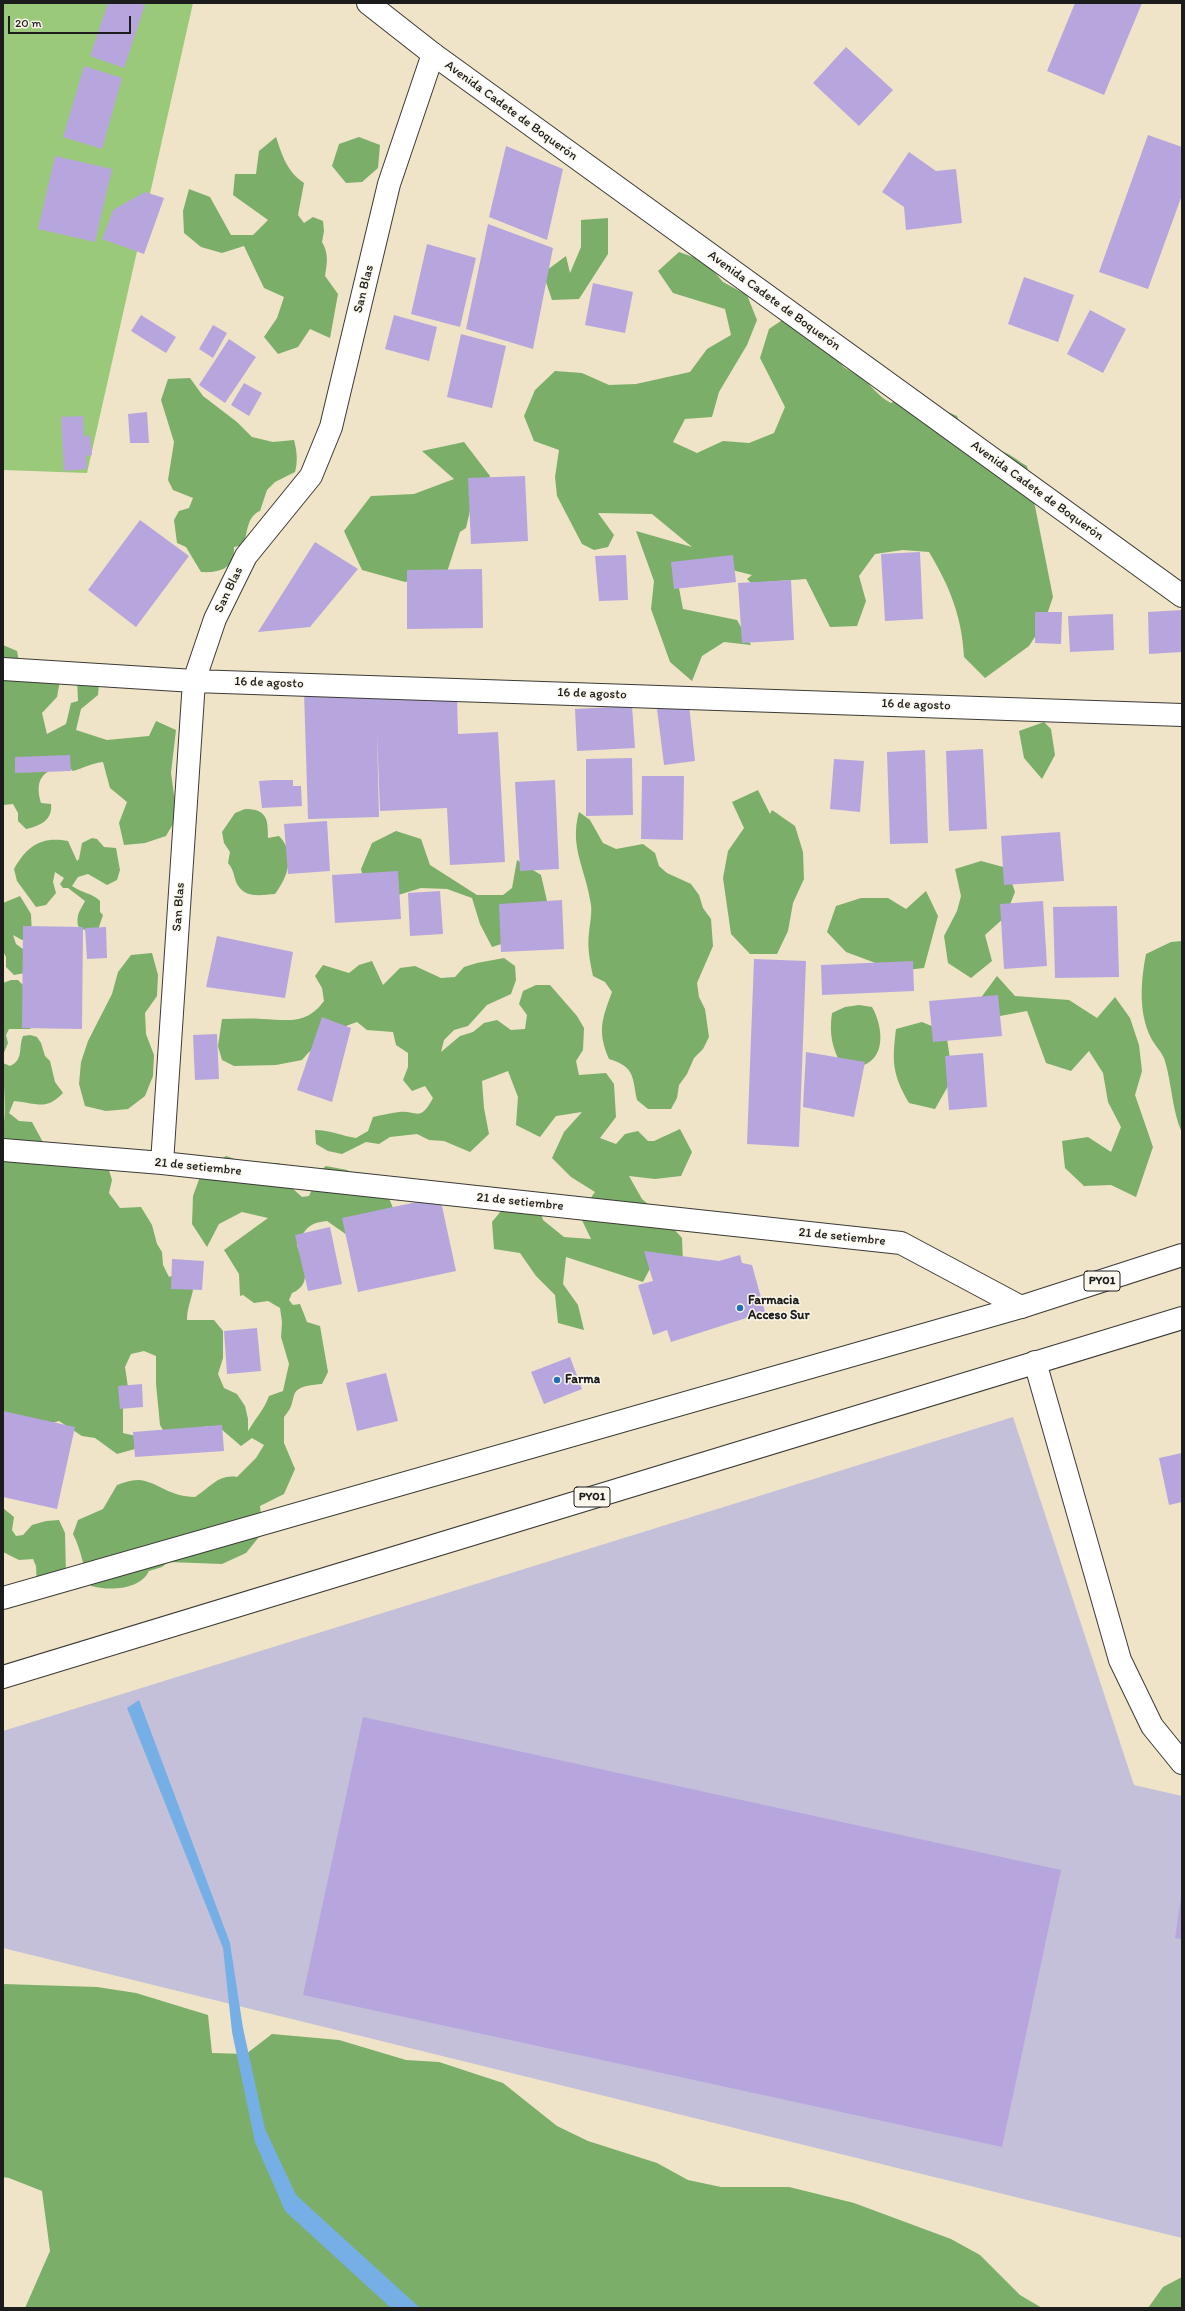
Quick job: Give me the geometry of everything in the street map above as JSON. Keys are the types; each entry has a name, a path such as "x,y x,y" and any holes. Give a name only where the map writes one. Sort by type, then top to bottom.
{"main road":[{"name":"Avenida Cadete de Boquerón","path":"368,3 433,54 1182,596"},
{"name":"San Blas","path":"162,1163 194,681 215,619 246,556 311,476 331,427 389,184 433,54"},
{"name":"16 de agosto","path":"3,669 194,681 1182,714"},
{"name":"21 de setiembre","path":"3,1150 162,1163 901,1243 1021,1306"},
{"name":"PY01","path":"3,1598 1021,1306 1182,1256"},
{"name":"PY01","path":"3,1677 1182,1318"},
{"path":"1036,1362 1120,1660 1152,1726 1182,1763"},
{"path":"3,1585 28,1590"}],"shaded area":[{"path":"1013,1417 1134,1785 1182,1796 1182,2238 3,1948 3,1731"}],"green space":[{"path":"3,3 193,3 87,473 3,470"},
{"path":"276,137 283,157 289,168 298,179 304,183 298,215 304,223 313,217 323,221 324,231 322,242 326,251 327,259 325,276 338,294 330,338 310,329 298,347 278,354 264,337 277,318 284,297 264,288 244,246 222,253 201,247 184,233 183,211 189,189 210,197 231,235 253,235 268,220 233,195 235,174 256,174 259,151"},
{"path":"359,137 380,145 378,168 362,182 346,183 332,166 339,144"},
{"path":"608,218 608,254 579,299 552,300 543,273 566,256 570,273 581,247 581,220"},
{"path":"679,252 705,261 723,282 747,295 757,320 747,345 719,392 712,417 685,419 673,442 697,453 723,441 749,443 774,433 785,407 760,358 769,329 791,314 837,348 842,365 864,380 886,400 891,403 907,394 957,416 965,437 972,445 1006,453 1027,466 1053,597 1044,623 1029,646 985,678 964,657 961,629 954,603 949,590 929,552 903,550 875,554 859,576 866,601 857,626 830,627 806,579 751,583 747,579 752,575 728,569 678,583 683,609 737,620 751,645 724,642 702,656 692,681 670,662 651,609 654,581 636,531 692,547 652,514 598,513 614,535 608,547 594,550 582,544 557,496 555,477 559,450 534,441 524,416 535,390 555,371 582,373 609,385 636,384 690,372 707,349 731,335 725,309 673,293 658,271"},
{"path":"190,378 203,396 237,422 252,437 273,442 294,440 296,452 297,464 295,472 275,482 267,490 260,511 252,517 250,521 244,545 234,547 234,554 229,565 214,572 201,572 186,547 177,543 174,520 179,511 189,508 193,498 173,490 168,480 174,442 161,400 168,379"},
{"path":"464,442 490,476 486,486 472,502 466,528 460,532 447,572 405,582 362,570 344,531 371,496 414,494 454,479 422,451"},
{"path":"3,645 17,651 21,672 61,675 57,697 42,713 47,734 66,724 71,703 78,701 77,680 100,674 98,695 81,709 76,730 107,740 149,736 156,721 176,730 171,773 177,817 166,836 145,843 124,845 119,823 127,802 110,788 103,762 92,764 73,771 66,765 51,770 42,777 39,788 41,803 51,804 51,810 48,818 41,824 26,829 18,821 18,813 13,804 3,805"},
{"path":"1044,722 1051,729 1055,755 1042,779 1024,758 1019,731"},
{"path":"758,790 770,814 772,810 795,826 803,852 804,879 793,903 788,931 777,954 750,954 731,934 723,878 728,851 744,828 732,802"},
{"path":"245,809 252,809 262,813 267,820 268,838 279,836 287,850 289,857 286,873 284,880 275,894 254,895 244,892 237,884 233,871 228,863 230,852 224,843 222,832 235,813"},
{"path":"579,812 590,820 603,843 616,849 643,844 655,853 659,866 667,873 691,884 699,895 703,908 711,919 713,946 697,983 699,997 705,1009 709,1037 703,1049 694,1058 687,1074 679,1085 677,1098 671,1109 648,1109 637,1100 633,1079 628,1069 624,1065 609,1059 605,1049 602,1025 612,992 605,982 593,976 588,944 591,905 589,892 579,858 576,837 576,825"},
{"path":"396,831 421,839 430,865 477,895 503,895 512,888 517,860 541,875 547,901 517,939 492,947 480,924 472,898 447,889 421,888 395,896 367,896 361,869 372,843"},
{"path":"92,838 97,839 104,847 116,848 120,870 117,880 107,885 88,874 78,877 72,886 94,896 100,901 100,912 103,915 98,930 88,932 78,926 79,913 85,901 68,888 63,888 60,884 64,878 55,872 53,882 56,893 46,905 36,907 17,881 14,869 24,854 36,844 50,840 68,841 77,861 79,859 82,843"},
{"path":"981,861 1007,868 1015,892 1005,917 985,935 992,961 971,978 948,963 944,936 957,911 961,896 955,869"},
{"path":"926,891 938,916 924,968 897,971 846,952 827,932 836,906 861,898 888,898 906,909"},
{"path":"20,896 31,914 32,936 22,940 13,935 16,944 34,957 25,973 14,975 6,967 6,957 3,951 3,903"},
{"path":"1182,941 1182,1133 1176,1115 1165,1061 1163,1055 1151,1038 1144,1018 1142,1007 1142,985 1146,954 1171,942"},
{"path":"152,953 158,975 157,996 145,1013 146,1034 154,1055 153,1076 145,1096 128,1109 106,1111 85,1106 79,1084 81,1062 88,1041 112,994 118,972 131,955"},
{"path":"504,958 515,966 516,980 511,994 487,1005 468,1026 454,1030 444,1040 441,1052 460,1036 473,1032 484,1023 497,1020 511,1030 525,1029 527,1015 519,1004 523,991 536,985 550,985 577,1016 584,1028 583,1050 576,1061 579,1075 606,1073 614,1084 616,1117 600,1138 616,1144 625,1134 638,1131 648,1141 654,1141 680,1129 692,1152 681,1176 655,1179 629,1176 642,1199 663,1217 682,1238 683,1264 655,1259 643,1282 566,1257 563,1284 578,1305 584,1330 558,1323 555,1295 536,1276 520,1253 494,1249 492,1222 509,1201 535,1194 543,1220 564,1237 591,1239 579,1214 595,1192 571,1177 552,1158 564,1132 582,1112 556,1116 540,1137 516,1125 518,1097 508,1071 482,1081 484,1108 489,1134 470,1152 444,1141 429,1140 417,1134 390,1137 379,1144 366,1142 342,1154 328,1151 316,1144 315,1130 356,1138 368,1131 373,1117 399,1112 418,1114 429,1106 433,1098 425,1086 412,1091 403,1080 408,1067 408,1053 396,1045 393,1032 367,1030 357,1022 334,1032 302,1060 276,1065 234,1066 222,1060 218,1046 222,1019 289,1020 304,1018 311,1014 324,1001 322,988 315,976 323,965 349,973 359,965 372,961 383,985 400,968 415,966 441,978 455,977 464,967"},
{"path":"997,976 1015,996 1069,1000 1097,1018 1115,997 1130,1018 1139,1045 1142,1071 1135,1095 1153,1147 1136,1197 1111,1185 1084,1186 1065,1168 1062,1141 1088,1137 1111,1152 1121,1127 1108,1102 1103,1073 1089,1051 1071,1071 1046,1063 1027,1011 1000,1016 980,999"},
{"path":"11,980 18,980 23,985 35,1025 30,1029 9,1029 6,1035 8,1043 3,1055 3,983"},
{"path":"859,1005 872,1007 880,1030 879,1047 876,1055 871,1061 864,1065 856,1067 842,1066 832,1041 832,1013 845,1007"},
{"path":"922,1022 946,1032 950,1059 948,1086 935,1109 909,1103 903,1093 896,1075 894,1050 896,1029"},
{"path":"30,1035 37,1037 41,1043 45,1056 50,1061 55,1082 63,1093 57,1099 46,1104 14,1101 9,1113 19,1121 32,1122 45,1146 108,1167 112,1180 109,1193 120,1208 141,1207 152,1225 157,1244 162,1252 163,1265 169,1277 183,1272 194,1280 187,1320 214,1320 223,1331 223,1358 218,1374 224,1388 237,1394 245,1406 248,1419 248,1431 262,1410 269,1396 283,1391 289,1364 281,1337 282,1322 280,1308 268,1301 254,1303 243,1295 240,1296 239,1274 224,1250 268,1218 242,1212 219,1224 207,1247 192,1224 193,1196 202,1171 226,1156 251,1164 279,1163 292,1188 302,1197 309,1196 321,1170 326,1166 347,1170 389,1198 393,1208 347,1235 327,1221 315,1223 305,1231 297,1245 304,1266 305,1279 299,1289 292,1293 289,1300 293,1305 300,1304 307,1322 320,1326 328,1372 322,1384 301,1388 294,1394 292,1404 284,1417 284,1443 295,1469 284,1494 260,1506 263,1532 246,1553 222,1564 168,1562 162,1567 149,1571 139,1582 123,1588 98,1588 91,1586 73,1534 78,1520 103,1509 117,1485 142,1480 179,1495 195,1497 214,1482 225,1478 237,1477 256,1458 264,1445 252,1438 241,1446 220,1428 206,1426 194,1432 167,1437 160,1425 156,1384 156,1356 144,1351 131,1354 125,1367 129,1394 123,1406 123,1433 136,1436 135,1449 117,1454 95,1438 82,1436 59,1421 46,1425 3,1472 3,1125 5,1106 3,1063 10,1066 17,1060 20,1053 23,1036"},
{"path":"3,1508 14,1517 12,1530 16,1536 23,1535 32,1525 46,1521 59,1520 65,1533 66,1575 37,1587 36,1566 33,1559 19,1560 3,1552"},
{"path":"3,1984 97,1987 136,1993 208,2015 212,2053 246,2054 272,2034 339,2040 406,2060 439,2062 503,2083 557,2126 588,2141 657,2163 688,2180 721,2187 789,2187 854,2203 951,2239 980,2255 1020,2295 1042,2308 25,2308 50,2251 42,2191 3,2177"},
{"path":"1182,2277 1182,2308 1148,2308 1163,2287"}],"water":[{"path":"139,1700 230,1943 243,2028 265,2129 296,2195 420,2308 391,2308 285,2211 255,2142 232,2032 223,1948 127,1708"}],"building":[{"path":"108,3 139,3 145,5 124,68 90,56"},
{"path":"1075,3 1142,3 1104,95 1047,71"},
{"path":"846,47 893,90 859,126 813,83"},
{"path":"84,66 122,78 102,149 63,137"},
{"path":"1148,135 1182,147 1182,195 1148,289 1099,272"},
{"path":"506,146 563,169 547,240 489,217"},
{"path":"909,152 936,171 956,169 962,223 906,230 904,207 882,192"},
{"path":"55,156 112,169 95,242 38,229"},
{"path":"145,192 164,198 144,254 102,239 113,210"},
{"path":"488,224 553,248 533,349 466,329"},
{"path":"427,244 476,258 460,327 411,314"},
{"path":"1024,277 1074,295 1058,342 1008,324"},
{"path":"593,283 633,292 625,333 585,325"},
{"path":"1090,310 1126,329 1103,373 1067,354"},
{"path":"141,315 176,337 166,353 131,331"},
{"path":"394,315 437,327 429,361 385,349"},
{"path":"213,325 227,333 213,358 199,349"},
{"path":"461,334 506,346 492,408 447,397"},
{"path":"229,339 256,357 225,403 199,385"},
{"path":"244,383 262,393 249,416 231,405"},
{"path":"147,412 149,443 130,443 128,414"},
{"path":"83,416 84,437 90,435 92,455 86,456 87,469 64,471 61,417"},
{"path":"525,476 528,541 471,544 468,478"},
{"path":"140,520 189,556 136,627 88,590"},
{"path":"315,542 358,569 310,627 258,632"},
{"path":"920,552 923,619 885,621 881,554"},
{"path":"626,555 628,600 599,601 595,556"},
{"path":"733,555 736,582 674,589 671,562"},
{"path":"482,569 483,628 407,629 407,570"},
{"path":"791,580 794,640 742,643 738,583"},
{"path":"1182,610 1182,652 1149,654 1148,612"},
{"path":"1035,612 1062,612 1061,644 1035,643"},
{"path":"1113,614 1114,650 1070,652 1068,616"},
{"path":"304,692 457,695 458,734 498,732 505,862 450,865 447,808 380,811 377,732 379,817 308,819"},
{"path":"689,705 695,761 664,765 657,709"},
{"path":"632,706 635,748 577,751 575,709"},
{"path":"983,749 987,829 949,831 946,751"},
{"path":"925,750 928,843 890,844 887,752"},
{"path":"70,755 71,771 15,773 15,757"},
{"path":"632,758 633,815 586,816 586,759"},
{"path":"834,759 864,761 860,812 830,809"},
{"path":"642,776 684,776 683,840 641,839"},
{"path":"293,780 293,786 301,786 302,806 262,808 259,781"},
{"path":"555,780 559,869 520,871 515,782"},
{"path":"327,821 330,871 288,874 284,824"},
{"path":"1060,832 1064,881 1004,885 1001,836"},
{"path":"398,871 401,919 335,923 332,875"},
{"path":"440,891 443,934 410,936 408,893"},
{"path":"562,900 564,949 501,952 499,904"},
{"path":"1043,901 1047,966 1004,969 1000,904"},
{"path":"1117,906 1119,977 1055,978 1053,907"},
{"path":"23,926 83,927 82,1029 22,1028"},
{"path":"106,927 107,958 87,959 85,928"},
{"path":"217,936 293,952 285,998 206,987"},
{"path":"754,959 806,961 799,1147 747,1144"},
{"path":"913,961 914,991 822,995 821,965"},
{"path":"998,995 1002,1036 933,1042 929,1001"},
{"path":"322,1017 351,1028 332,1102 297,1090"},
{"path":"217,1034 219,1079 195,1080 193,1035"},
{"path":"806,1052 865,1062 854,1117 803,1107"},
{"path":"983,1053 987,1107 949,1110 945,1056"},
{"path":"440,1197 456,1271 358,1292 342,1218"},
{"path":"330,1227 342,1284 308,1291 295,1235"},
{"path":"644,1251 719,1261 740,1255 742,1263 752,1265 765,1312 671,1342 667,1330 653,1335 638,1285 653,1281"},
{"path":"172,1259 204,1261 202,1290 171,1289"},
{"path":"257,1328 261,1371 227,1374 224,1331"},
{"name":"Farma","path":"570,1357 582,1389 544,1404 531,1372"},
{"path":"386,1373 398,1421 357,1431 346,1383"},
{"path":"142,1384 143,1407 120,1409 118,1386"},
{"path":"3,1411 75,1427 57,1509 3,1497"},
{"path":"222,1425 224,1451 135,1457 133,1432"},
{"path":"1182,1453 1182,1502 1169,1505 1159,1458"},
{"path":"363,1717 1061,1870 1002,2147 303,1995"},
{"path":"1182,1897 1182,1939 1175,1938"}],"place":[{"name":"Farmacia Acceso Sur","path":"740,1308"},
{"name":"Farma","path":"557,1380"}]}
